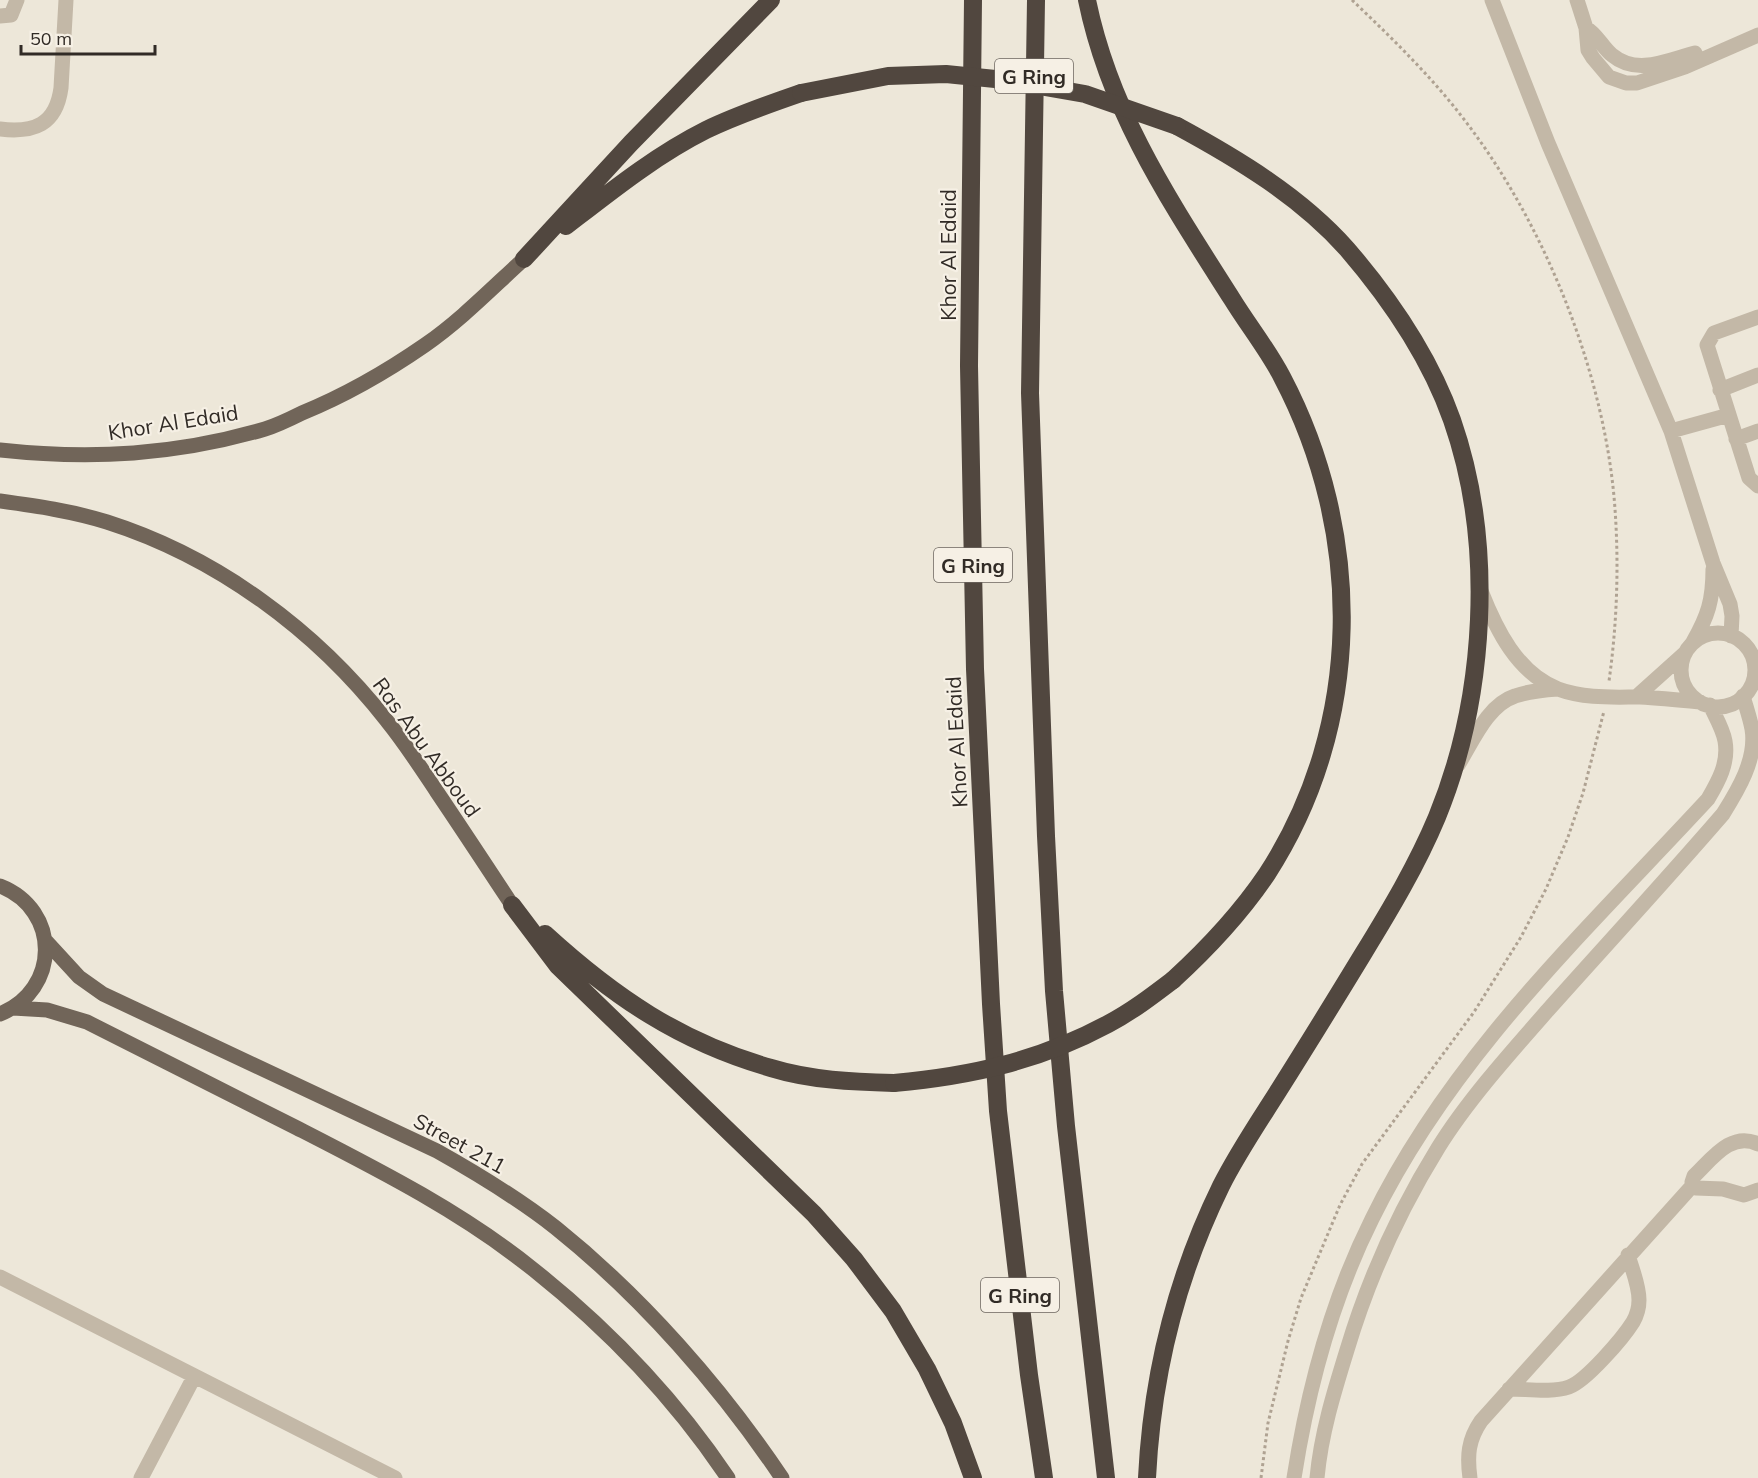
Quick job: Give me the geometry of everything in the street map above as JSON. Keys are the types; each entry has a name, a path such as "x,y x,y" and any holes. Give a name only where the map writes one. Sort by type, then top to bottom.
{"highway":[{"path":"524,258 771,0"},
{"name":"Khor Al Edaid","path":"973,0 969,366 975,669 991,1004 998,1111 1029,1375 1044,1478"},
{"name":"G Ring","path":"1036,0 1030,393 1046,836 1054,991 1065,1115 1106,1478"},
{"path":"512,905 583,969 624,1000 666,1025 722,1052 772,1069 824,1079 894,1083 944,1078 1026,1060 1072,1042 1110,1023 1173,980 1208,948 1241,910 1267,873 1290,834 1311,787 1326,738 1338,686 1342,642 1342,586 1324,480 1306,426 1281,375 1188,230 1137,142 1110,83 1087,0"},
{"path":"524,258 656,160 705,131 749,111 801,93 888,76 946,74 1005,80 1085,94 1177,126 1215,146 1256,172 1297,203 1345,247 1387,299 1423,357 1451,418 1469,476 1479,585 1477,646 1471,694 1450,778 1437,817 1392,906 1245,1143 1205,1223 1183,1277 1167,1329 1154,1400 1148,1478"},
{"path":"512,905 558,966 814,1214 854,1259 893,1311 927,1369 953,1423 973,1478"}],"main road":[{"name":"Khor Al Edaid","path":"0,450 43,455 95,456 149,452 204,444 267,428 376,378 427,344 460,318 524,258"},
{"name":"Ras Abu Abboud","path":"0,501 48,507 106,522 153,540 204,563 253,594 301,631 350,678 387,721 512,905"},
{"path":"0,886 20,897 30,906 40,922 46,954 40,979 24,1000 7,1011"},
{"name":"Street 211","path":"45,940 79,977 103,994 437,1151 476,1173 555,1228 629,1294 698,1368 759,1444 782,1478"},
{"path":"7,1011 47,1010 87,1022 346,1153 458,1216 533,1269 601,1329 664,1395 728,1478"}],"street":[{"path":"0,16 11,15 17,0"},
{"path":"0,129 26,130 37,127 55,111 60,100 66,0"},
{"path":"1091,19 1098,0"},
{"path":"1317,1478 1331,1402 1356,1321 1385,1249 1438,1146 1522,1039 1723,814 1740,786 1750,755 1753,731 1751,687 1754,677 1753,659 1749,650 1733,637 1730,604 1713,563 1671,431 1548,143 1492,0"},
{"path":"1580,2 1586,28 1595,34 1613,56 1632,65 1643,66 1692,54 1716,52 1758,34"},
{"path":"1758,317 1718,331 1708,341 1707,350 1749,478 1758,486"},
{"path":"1720,390 1758,375"},
{"path":"1671,431 1729,416"},
{"path":"1736,439 1758,431"},
{"path":"1294,1478 1309,1397 1326,1332 1353,1259 1393,1179 1443,1100 1507,1016 1566,948 1708,800 1721,777 1725,760 1725,740 1705,704 1688,691 1681,668 1689,648 1704,624 1712,601 1713,563"},
{"path":"1479,585 1494,623 1520,661 1537,676 1558,689"},
{"path":"1636,697 1701,637 1711,634 1758,639"},
{"path":"1450,778 1488,717 1500,704 1512,696 1558,689 1607,698 1636,697 1728,705 1751,687"},
{"path":"1758,1144 1749,1140 1732,1142 1692,1179 1696,1188 1723,1189 1744,1194 1758,1190"},
{"path":"1470,1478 1468,1461 1471,1440 1481,1421 1693,1185"},
{"path":"1509,1389 1560,1389 1577,1383 1628,1330 1636,1316 1639,1299 1628,1255"},
{"path":"0,1277 395,1478"},
{"path":"141,1478 194,1377"}]}
